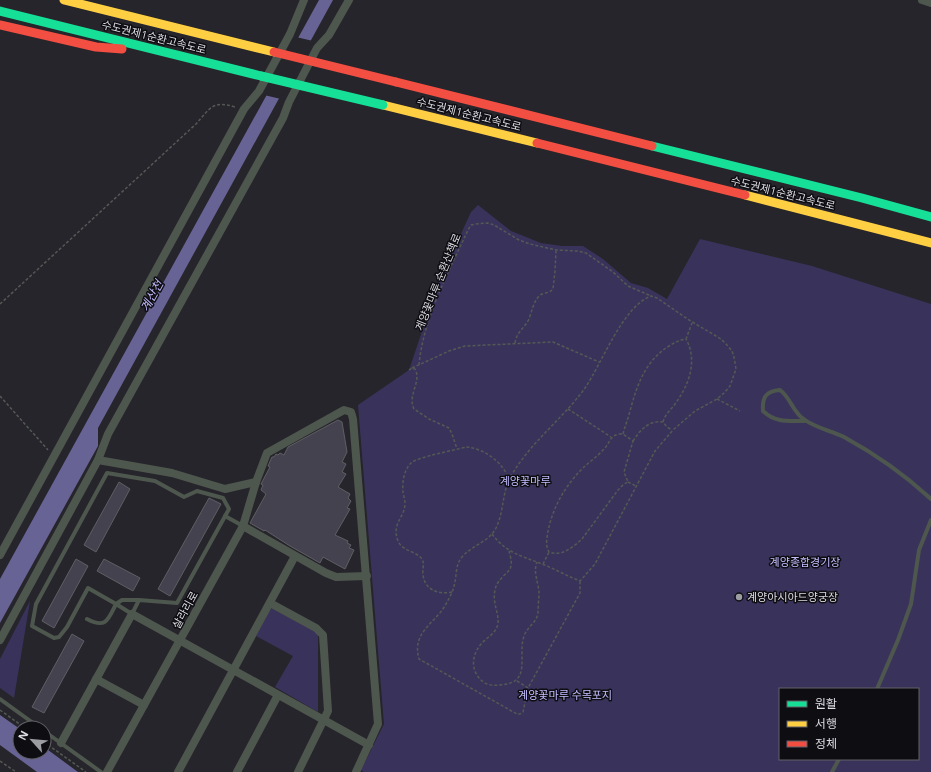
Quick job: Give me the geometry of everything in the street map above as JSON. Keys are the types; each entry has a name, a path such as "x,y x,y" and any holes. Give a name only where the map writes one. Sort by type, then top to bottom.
{"highway":[{"name":"수도권제1순환고속도로","path":"64,0 862,198 931,217"},
{"name":"수도권제1순환고속도로","path":"0,10 865,225 931,243"},
{"path":"0,25 96,47 170,53"},
{"path":"865,225 918,249"}],"street":[{"path":"0,555 244,109 259,91 290,34 304,0"},
{"path":"0,640 98,460 108,434 283,118 289,102 317,48 329,35 349,0"},
{"name":"살라리로","path":"107,772 244,526 256,482 267,453 344,410 351,412 353,419 367,576"},
{"path":"98,460 172,473 225,488 256,482"},
{"path":"244,526 326,574 336,577 367,576 378,724 356,772"},
{"path":"178,772 295,556"},
{"path":"270,603 316,628 323,635 328,711 298,772"},
{"path":"60,743 132,614 369,745"},
{"path":"96,679 144,705"},
{"path":"237,772 278,695"}],"lane":[{"path":"805,421 788,421 769,417 763,411 763,402 766,395 772,390 780,390 786,395 796,413 805,421 842,436 878,456 909,479 931,499"},
{"path":"87,619 102,624 107,622 116,604 122,600 139,600 177,603 229,509 223,498 197,491 184,496 155,481 107,473 36,604 32,626 54,638 59,637 67,627 88,588 116,604 132,614 139,600"},
{"path":"225,516 244,526"},
{"path":"877,688 898,640 911,604 919,550 931,520"},
{"path":"0,699 29,720"},
{"path":"52,737 101,772"},
{"path":"832,772 838,760"}],"path":[{"path":"0,304 196,124 210,108 216,104 225,104 244,109"},
{"name":"계양꽃마루 순환산책로","path":"419,365 429,321 459,250 471,225 482,223 494,225 519,240 556,250 586,253 613,272 628,286 657,298 692,322 721,339 730,348 734,357 736,369 730,386 717,398 695,410 673,430 655,451 595,564 580,581"},
{"path":"515,343 517,334 529,319 532,308 540,296 551,292 553,289 556,250"},
{"path":"492,534 500,544 509,550 580,581 580,593 528,688 523,712 520,714 517,714 419,659 418,649 421,635 429,623 447,604 454,586 458,564 462,557 492,534 498,522 509,480 527,451 568,409 584,388 593,375 612,340 634,308 644,298 651,296"},
{"path":"663,422 689,380 691,359 689,344 686,339 692,322"},
{"path":"623,434 636,389 646,368 664,350 678,341 686,339"},
{"path":"409,370 449,351 465,346 515,343 556,342 599,362"},
{"path":"412,368 415,369 417,375 412,399 412,407 429,419 449,428 457,449"},
{"path":"0,396 54,457"},
{"path":"717,398 740,411"},
{"path":"568,409 611,437"},
{"path":"636,486 628,482 624,472 633,441 647,425 654,422 663,422"},
{"path":"663,422 667,427 673,430"},
{"path":"543,564 549,552 547,549 547,539 550,523 561,496 576,476 605,448 611,437 623,434 633,441"},
{"path":"452,592 438,593 430,589 424,580 423,563 421,559 417,554 404,548 398,540 396,528 404,510 405,503 402,491 404,476 411,463 417,458 466,447 484,452 501,466 509,480"},
{"path":"549,552 561,552 575,545 586,534 618,490 628,482"},
{"path":"509,550 511,566 509,570 498,580 494,591 494,603 498,624 495,631 477,651 473,662 477,675 487,684 492,686 517,681 520,676 522,667 523,639 525,633 537,616 539,592 535,567 536,562"},
{"path":"517,681 528,688"},
{"path":"0,710 14,720"},
{"path":"52,748 86,772"},
{"path":"0,761 16,772"}],"green space":[{"path":"478,205 511,231 541,243 562,246 583,246 603,259 631,283 648,288 667,299 700,239 812,266 931,304 931,772 364,772 361,770 384,724 358,405 409,370 438,284 471,212"},
{"path":"30,601 14,698 0,688 0,659"},
{"path":"271,608 318,634 318,712 275,687 293,656 256,636"}],"shaded area":[{"path":"319,0 333,0 98,428 98,446 0,623 0,579"},
{"path":"0,715 12,723 12,754 0,745"},
{"path":"52,753 78,772 37,772 21,760 52,760"}],"pier":[{"path":"296,37 313,41 281,99 264,95"}],"building":[{"path":"338,420 342,422 347,452 342,462 346,464 342,472 346,474 338,487 350,494 348,498 351,501 347,508 350,509 335,535 348,541 347,543 351,545 349,548 354,550 345,569 323,557 320,563 265,530 264,531 250,523 266,494 261,490 263,485 261,484 270,467 268,466 272,457 280,453 284,455 288,447"},
{"path":"119,482 130,489 96,552 84,545"},
{"path":"209,498 221,504 170,596 158,589"},
{"path":"76,559 88,566 54,628 42,621"},
{"path":"104,559 140,578 133,591 97,571"},
{"path":"72,634 84,641 44,713 32,707"}],"traffic: fast":[{"path":"0,11 261,76"},
{"path":"261,76 383,105"},
{"path":"652,146 862,198 931,217"}],"traffic: slow":[{"path":"64,0 274,52"},
{"path":"383,105 537,143"},
{"path":"745,195 931,243"}],"traffic: jam":[{"path":"0,25 96,47 122,49"},
{"path":"274,52 396,82"},
{"path":"396,82 652,146"},
{"path":"537,143 745,195"}],"place":[{"name":"계양아시아드양궁장","path":"739,597"}],"water label":[{"name":"계산천","path":"152,296"}],"park label":[{"name":"계양꽃마루","path":"525,481"},
{"name":"계양종합경기장","path":"805,562"},
{"name":"계양꽃마루 수목포지","path":"565,695"}]}
